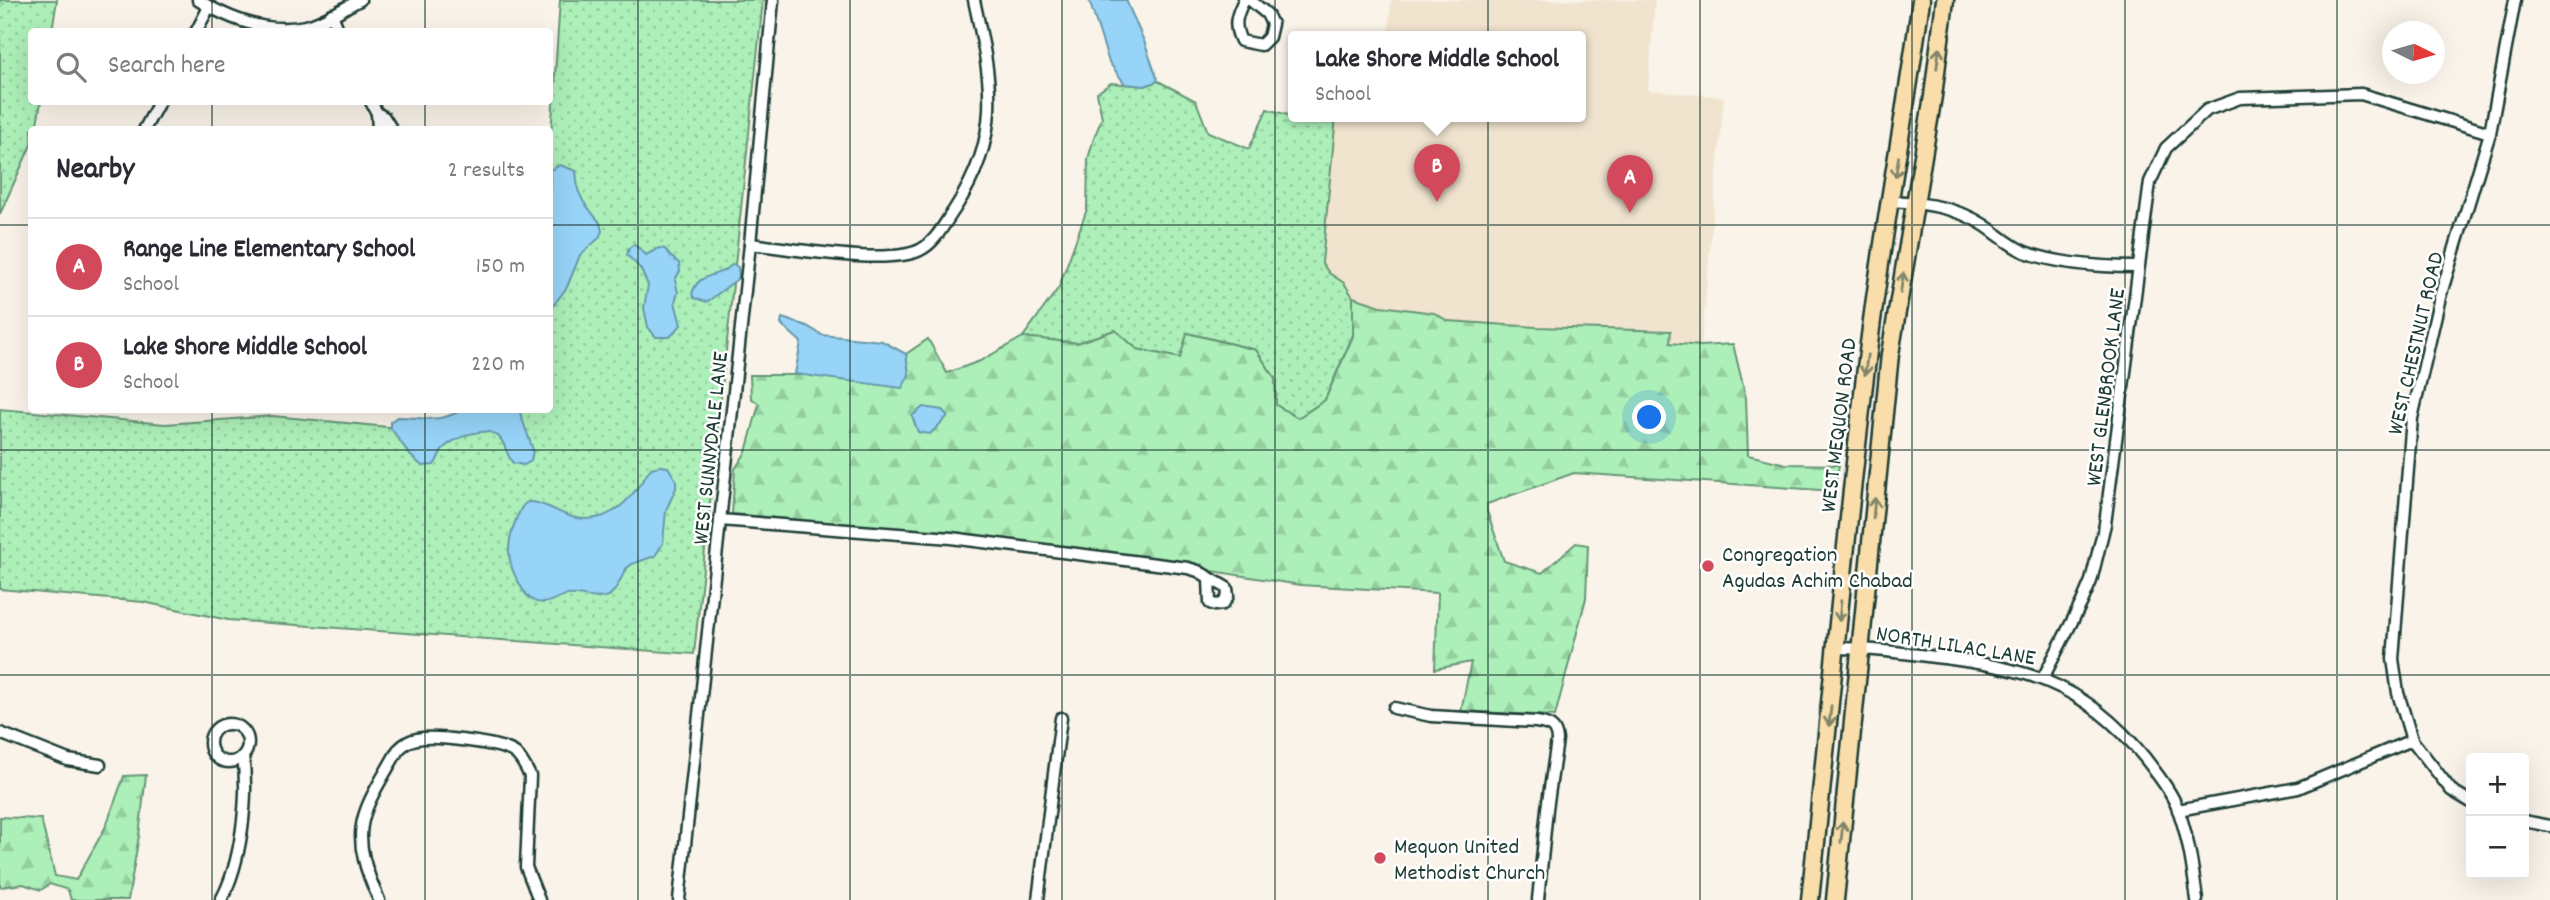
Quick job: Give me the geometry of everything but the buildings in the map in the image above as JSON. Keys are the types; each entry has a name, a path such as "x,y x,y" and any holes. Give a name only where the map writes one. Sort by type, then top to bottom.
{"main road":[{"name":"WEST MEQUON ROAD","path":"1810,900 1850,503 1870,339 1921,0"},
{"name":"WEST MEQUON ROAD","path":"1835,900 1890,354 1933,96 1945,0"}],"street":[{"path":"198,0 240,22 284,27 307,26 359,0"},
{"name":"WEST SUNNYDALE LANE","path":"679,900 750,244 773,0"},
{"path":"750,244 874,257 919,251 934,241 970,185 984,150 990,124 989,67 974,0"},
{"path":"1244,0 1235,19 1236,31 1241,41 1261,45 1269,37 1272,24 1267,14 1250,0"},
{"name":"WEST CHESTNUT ROAD","path":"2412,740 2398,693 2393,659 2413,418 2440,297 2490,133 2515,0"},
{"path":"198,28 209,7"},
{"path":"332,14 337,28"},
{"name":"WEST GLENBROOK LANE","path":"2043,678 2091,581 2105,524 2150,182 2166,148 2207,110 2240,98 2361,94 2490,133"},
{"path":"146,126 157,105"},
{"path":"373,105 377,113 378,126"},
{"path":"377,113 384,117 390,126"},
{"path":"1891,201 1936,205 1957,212 1982,224 2023,251 2040,256 2101,267 2137,267"},
{"path":"720,520 951,538 1188,568 1209,579"},
{"name":"NORTH LILAC LANE","path":"1837,648 1862,648 2021,671 2043,678 2095,707 2129,738 2159,776 2178,810 2191,858 2197,900"},
{"path":"1394,708 1431,716 1536,722 1553,727 1557,740 1538,900"},
{"path":"1038,900 1061,718"},
{"path":"0,733 68,760 100,765"},
{"path":"379,900 360,849 360,834 366,808 398,750 405,743 428,738 495,744 515,753 524,764 530,776 526,867 540,900"},
{"path":"2178,810 2298,788 2412,740 2451,789 2466,800"},
{"path":"221,900 238,860 246,773 243,757"},
{"path":"2529,822 2550,825"}],"shaded area":[{"path":"1391,0 1655,0 1648,90 1724,97 1701,346 1669,343 1671,331 1448,321 1434,313 1381,306 1353,297 1344,283 1329,273 1322,263 1335,122 1586,122 1586,31 1388,31"}],"green space":[{"path":"0,0 57,0 52,28 28,28 28,105 40,105 37,126 28,126 28,152 0,214"},
{"path":"560,0 763,0 694,654 228,620 143,602 0,589 0,409 165,424 273,416 430,431 462,413 553,413 553,105"},
{"path":"1158,81 1196,101 1208,132 1249,149 1267,109 1288,115 1288,122 1335,122 1322,263 1329,273 1344,283 1353,297 1353,335 1325,400 1298,418 1276,405 1275,378 1256,350 1188,333 1180,358 1137,349 1115,330 1077,343 1023,337 1059,287 1087,209 1088,159 1102,118 1097,93 1111,83 1145,86"},
{"path":"1353,297 1381,306 1434,313 1448,321 1671,331 1670,343 1701,346 1733,344 1746,398 1748,455 1786,464 1839,465 1834,491 1574,473 1487,504 1504,561 1542,573 1576,543 1588,545 1586,598 1555,716 1461,711 1471,662 1435,669 1438,593 1300,585 1017,540 732,514 735,469 746,452 759,404 751,398 750,375 909,375 906,354 928,339 947,373 980,361 1023,337 1077,343 1115,330 1137,349 1180,358 1187,333 1256,350 1275,378 1276,405 1298,418 1325,400 1353,336"},
{"path":"146,775 128,900 71,900 68,890 50,884 41,890 23,884 0,887 0,817 41,819 55,876 76,880 106,826 124,776"}],"water":[{"path":"1089,0 1126,0 1158,81 1145,86 1125,84 1109,62"},
{"path":"560,165 576,171 578,190 600,223 602,231 599,238 580,255 567,287 553,306 553,168"},
{"path":"634,244 646,255 659,248 665,249 679,263 680,271 675,280 678,292 675,302 681,325 670,337 656,337 648,327 644,308 648,285 640,268 627,255"},
{"path":"733,264 738,267 739,277 736,280 707,302 694,298 694,288 700,280"},
{"path":"782,318 807,326 822,335 882,341 906,354 909,375 902,388 795,374 801,342 781,324"},
{"path":"923,407 942,410 948,416 930,434 918,432 912,416"},
{"path":"520,413 533,450 531,461 524,465 513,463 499,437 493,433 478,432 447,445 434,465 422,466 410,455 390,427 390,422 397,417 430,419 453,414"},
{"path":"668,467 676,480 676,488 666,510 663,543 655,556 632,564 626,569 609,596 597,598 567,595 542,603 532,600 514,575 509,550 514,526 524,504 536,503 576,518 601,517 621,506 630,498 651,468"}],"place":[{"name":"Lake Shore Middle School","path":"1437,202"},
{"name":"Range Line Elementary School","path":"1630,213"},
{"name":"Congregation Agudas Achim Chabad","path":"1708,566"},
{"name":"Mequon United Methodist Church","path":"1380,858"}]}
